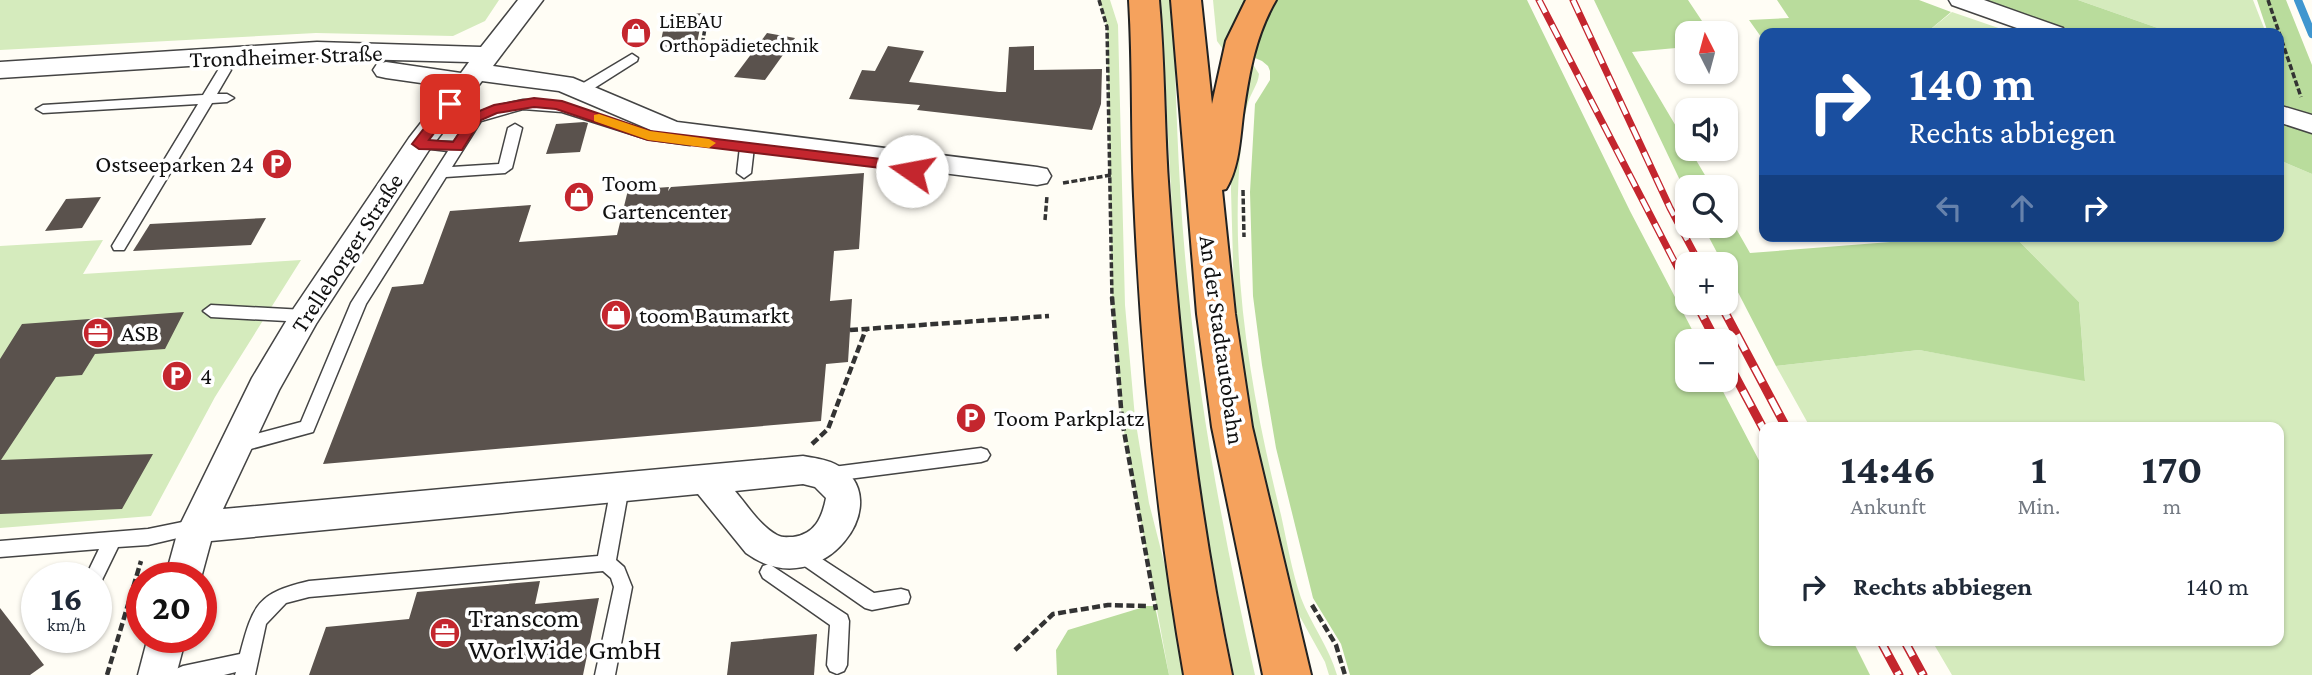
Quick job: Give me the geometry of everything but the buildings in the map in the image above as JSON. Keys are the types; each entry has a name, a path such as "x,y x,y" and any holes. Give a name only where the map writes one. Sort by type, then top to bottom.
{"highway":[{"path":"1119,0 1128,26 1129,73 1148,128"},
{"path":"1144,0 1148,128 1164,390 1189,581 1208,675"},
{"name":"An der Stadtautobahn","path":"1186,0 1205,210 1231,427 1287,674"},
{"path":"1205,210 1222,155 1230,94 1244,32 1261,0"}],"street":[{"name":"Trelleborger Straße","path":"187,562 197,527 264,387 305,316 419,144 531,0"},
{"path":"1961,0 2040,28"},
{"name":"Trondheimer Straße","path":"0,83 78,72 317,50 477,70"},
{"name":"Trondheimer Straße","path":"0,70 225,70 339,65 477,70"},
{"path":"477,70 564,84 672,130 1049,181"},
{"path":"2284,115 2310,124"},
{"path":"197,527 620,487 706,479 803,470 814,462 844,495 841,519 823,545 799,552 775,552 753,537 706,479"},
{"path":"157,675 163,653"}],"lane":[{"path":"580,91 632,58"},
{"path":"119,246 225,70"},
{"path":"43,109 227,98"},
{"path":"236,446 307,427 359,303 477,117 494,110 534,102 558,104 648,135 881,164 912,171"},
{"path":"441,173 505,168 515,128"},
{"path":"419,144 457,146"},
{"path":"744,173 747,148"},
{"path":"211,311 305,316"},
{"path":"814,462 981,455"},
{"path":"606,562 620,487"},
{"path":"0,549 148,537 197,527"},
{"path":"102,562 113,540"},
{"path":"799,552 872,602 901,597"},
{"path":"183,675 246,668 258,620 280,596 309,589 606,562 618,573 623,587 606,675"},
{"path":"769,572 840,621 837,665"}],"path":[{"path":"1099,0 1107,27 1112,305 1122,420 1157,617"},
{"path":"2268,0 2278,28"},
{"path":"696,48 702,46 705,29"},
{"path":"2284,44 2310,124"},
{"path":"1045,220 1049,181 1111,175"},
{"path":"1244,179 1245,244"},
{"path":"850,330 1049,316"},
{"path":"814,462 821,438 828,429 866,329"},
{"path":"107,675 148,537"},
{"path":"1308,599 1336,645 1345,675"},
{"path":"1015,650 1053,614 1108,605 1147,606"}],"green space":[{"path":"0,0 499,0 485,21 453,36 316,33 0,50"},
{"path":"1099,0 1110,0 1118,25 1125,305 1135,418 1149,503 1174,601 1188,675 1169,675 1122,420 1112,305 1107,27"},
{"path":"1161,0 1172,0 1173,6 1181,209 1199,377 1224,527 1255,675 1234,675 1190,423 1174,242"},
{"path":"1213,0 1250,0 1225,52 1217,41"},
{"path":"1273,0 1527,0 1675,297 1675,315 1684,315 1692,329 1675,329 1675,392 1723,392 1759,460 1759,646 1856,646 1870,675 1350,675 1341,644 1313,598 1276,448 1262,365 1253,296 1250,192 1255,104 1270,80 1268,66 1248,55"},
{"path":"1594,0 1688,0 1702,21 1675,21 1675,48 1632,52 1675,125 1675,161 1697,161 1705,175 1677,175"},
{"path":"1777,0 1919,0 1951,12 1932,28 1759,28 1759,34 1749,20 1789,18"},
{"path":"1986,0 2078,0 2158,28 2063,28"},
{"path":"2078,0 2253,0 2264,28 2158,28"},
{"path":"2257,0 2286,0 2312,65 2312,116 2284,107 2284,28 2266,28"},
{"path":"1952,12 1998,28 1932,28"},
{"path":"1246,63 1254,66 1259,74 1244,119 1238,192 1240,285 1245,332 1260,424 1292,567 1305,608 1337,675 1329,675 1325,662 1288,595 1254,449 1234,297 1231,190 1232,141"},
{"path":"2284,124 2312,134 2312,174 2284,162"},
{"path":"2284,162 2312,174 2312,675 1952,675 1935,646 2284,646 2284,422 1807,422 1776,366 1919,350 2085,380 2079,302 2020,242 2284,242"},
{"path":"1738,232 1750,253 1890,242 2020,242 2079,302 2085,381 1919,350 1776,366 1738,292 1738,252 1717,252 1709,238 1738,238"},
{"path":"103,240 83,274 301,260 215,397 151,516 0,528 0,246"},
{"path":"1147,606 1155,606 1169,675 1057,675 1056,650 1068,630"}],"waterway":[{"path":"2298,0 2312,34"}],"railway":[{"path":"1539,0 1675,263"},
{"path":"1573,0 1670,208 1694,252"},
{"path":"1702,315 1710,329"},
{"path":"1726,315 1783,422"},
{"path":"1738,381 1760,422"},
{"path":"1883,646 1899,675"},
{"path":"1907,646 1923,675"}],"slow traffic":[{"path":"599,118 648,135 709,143"}],"place":[{"name":"LiEBAU Orthopädietechnik","path":"636,33"},
{"name":"Ostseeparken 24","path":"277,164"},
{"name":"Toom Gartencenter","path":"579,197"},
{"name":"toom Baumarkt","path":"616,315"},
{"name":"ASB","path":"98,333"},
{"name":"4","path":"177,376"},
{"name":"Toom Parkplatz","path":"971,418"},
{"name":"Transcom WorlWide GmbH","path":"445,633"}],"route":[{"path":"450,104 419,144 457,146 477,117 494,110 534,102 558,104 648,135 881,164 912,171"}]}
